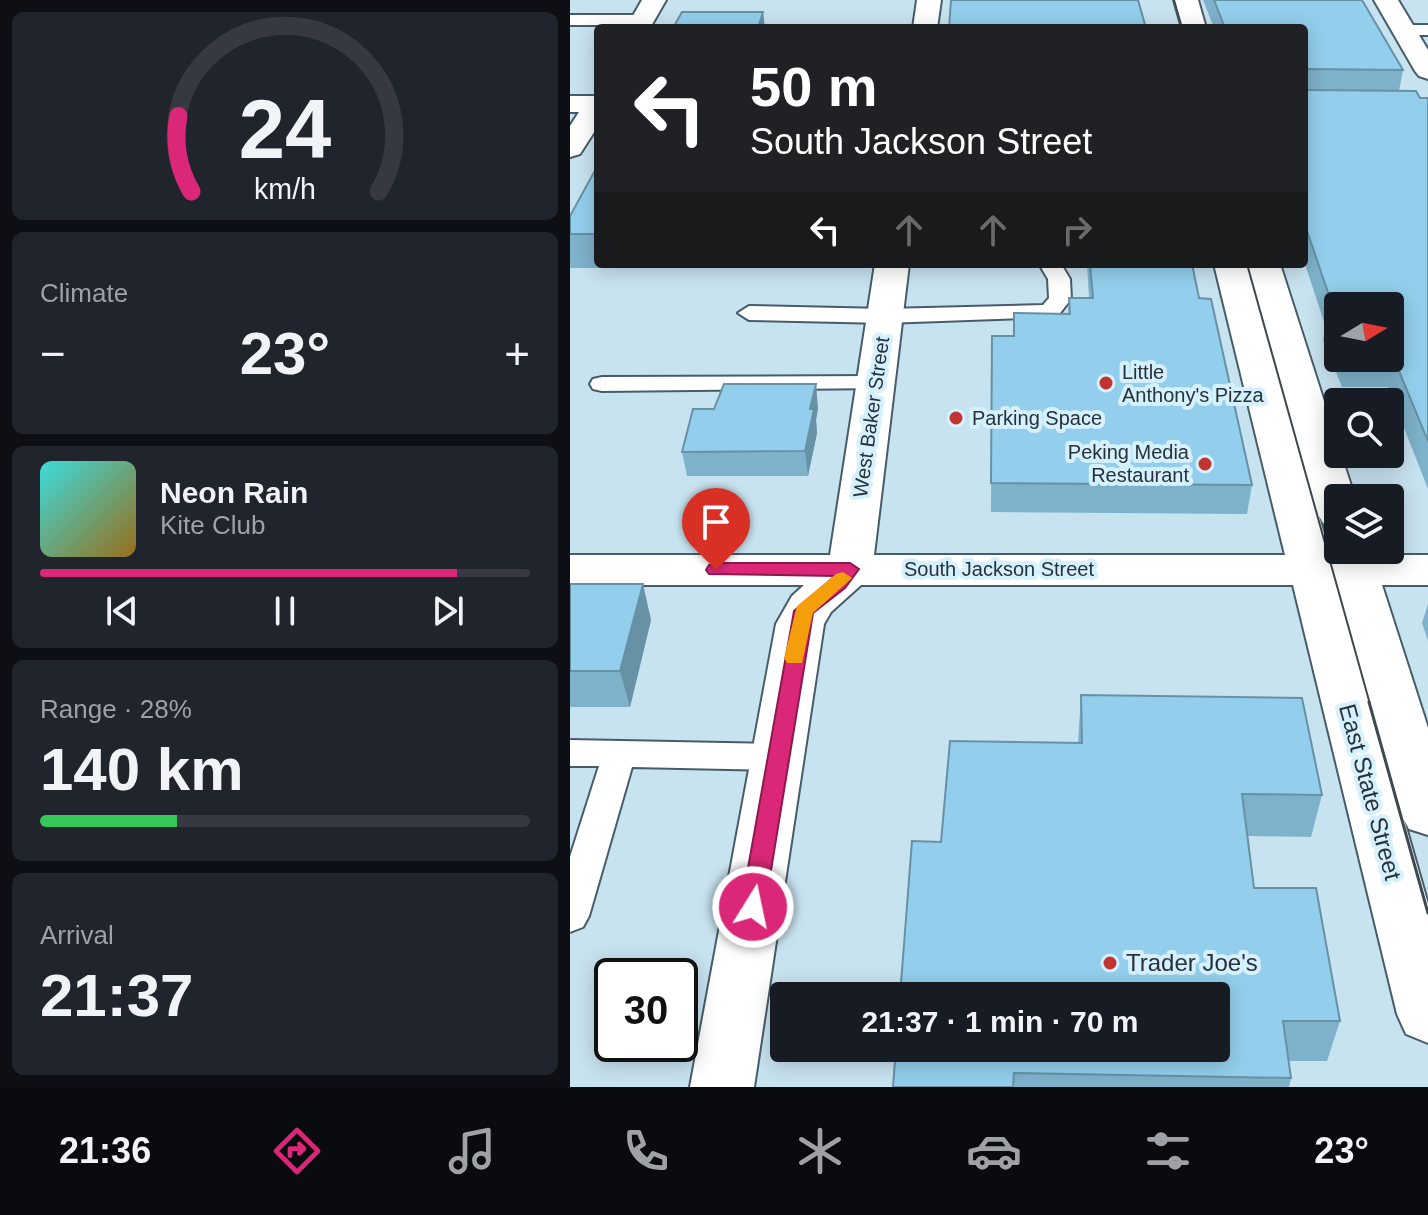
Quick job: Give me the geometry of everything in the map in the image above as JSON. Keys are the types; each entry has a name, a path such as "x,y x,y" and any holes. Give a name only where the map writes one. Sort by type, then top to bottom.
{"street":[{"path":"926,24 929,0"},
{"path":"1163,0 1170,24"},
{"path":"1186,0 1193,24"},
{"path":"1386,0 1416,30 1428,71"},
{"path":"570,104 594,104"},
{"path":"570,148 594,110"},
{"name":"West Baker Street","path":"850,569 891,268"},
{"path":"1232,268 1324,524"},
{"path":"1264,268 1329,484"},
{"name":"South Jackson Street","path":"570,570 1324,563"},
{"path":"1338,564 1428,813"},
{"name":"East State Street","path":"1338,564 1428,1014"},
{"name":"South Jackson Street","path":"1351,564 1428,570"},
{"path":"722,1087 804,611 838,584 850,569"}],"lane":[{"path":"570,20 645,16"},
{"path":"749,313 885,316 1049,312 1060,299 1059,279 1052,268"},
{"path":"602,384 876,383"},
{"path":"570,753 779,757"},
{"path":"570,916 619,754"}],"building":[{"path":"951,0 1138,0 1145,24 949,24"},
{"path":"1214,0 1362,0 1403,70 1308,69 1308,24 1223,24"},
{"path":"682,12 763,12 759,24 675,24"},
{"path":"1308,90 1416,91 1420,98 1428,98 1428,441 1399,372 1404,372 1404,292 1328,292 1308,234"},
{"path":"594,172 594,234 570,234 570,216"},
{"path":"1090,268 1193,268 1199,298 1211,299 1252,485 991,483 992,336 1014,336 1014,313 1070,314 1069,298 1093,298"},
{"path":"724,384 816,384 805,451 682,452 693,409 714,409"},
{"path":"570,584 643,584 620,671 570,671"},
{"path":"1081,695 1302,698 1322,795 1242,794 1254,888 1316,888 1340,1021 1283,1021 1291,1078 1014,1073 1013,1087 893,1087 895,1062 1230,1062 1230,982 901,982 912,841 941,842 950,741 1082,743"}],"tram line":[{"path":"1174,0 1181,24"},
{"path":"1248,268 1370,704"},
{"path":"1369,702 1428,913"}],"slow traffic":[{"path":"794,658 804,611 843,578"}],"place":[{"name":"Little Anthony's Pizza","path":"1106,383"},
{"name":"Parking Space","path":"956,418"},
{"name":"Peking Media Restaurant","path":"1205,464"},
{"name":"Trader Joe's","path":"1110,963"}],"route":[{"path":"716,570 850,569 838,584 811,603 804,611 800,624 753,907"}]}
